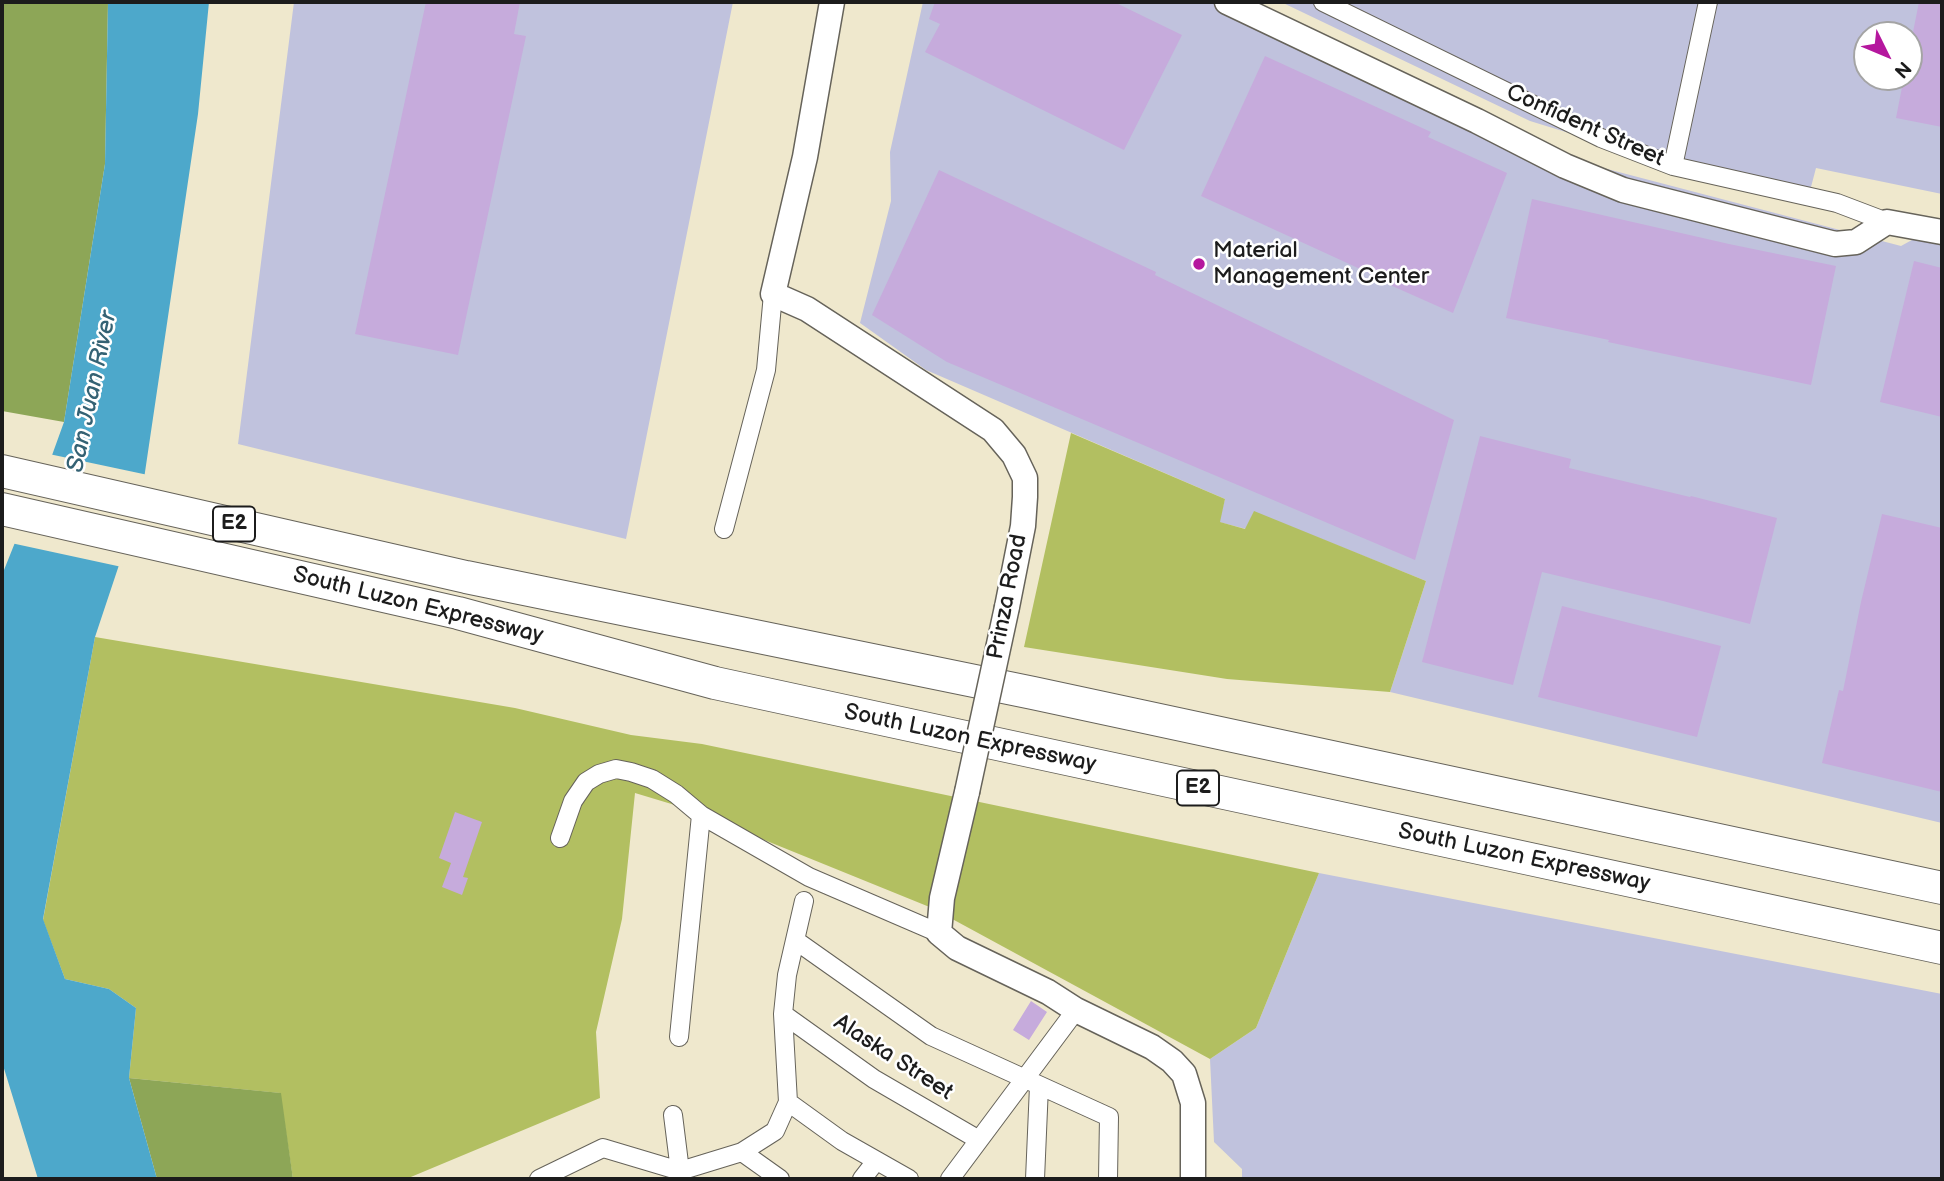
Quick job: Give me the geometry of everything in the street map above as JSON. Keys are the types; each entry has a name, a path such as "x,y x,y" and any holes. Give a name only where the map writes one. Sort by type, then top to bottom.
{"highway":[{"name":"South Luzon Expressway","path":"2,471 466,577 1033,693 1942,888"},
{"name":"South Luzon Expressway","path":"2,509 457,613 728,685 1942,948"},
{"path":"1883,876 1942,872"}],"main road":[{"path":"773,294 805,157 831,2"},
{"path":"1227,2 1565,166 1623,190 1835,244 1856,242 1887,222"},
{"name":"Confident Street","path":"1887,222 1942,232"},
{"name":"Prinza Road","path":"773,294 807,309 993,430 1014,454 1025,478 1023,526 942,898 939,933"},
{"path":"939,933 957,948 1153,1047 1172,1061 1184,1074 1193,1103 1192,1179"}],"street":[{"name":"Confident Street","path":"1323,2 1601,138 1673,166 1777,188 1837,204 1887,222"},
{"path":"1673,166 1708,2"},
{"path":"724,529 766,370 773,294"},
{"path":"560,838 573,801 586,782 599,774 616,769 631,772 652,779 676,794 701,815 809,877 939,933"},
{"path":"679,1037 701,815"},
{"path":"549,1177 603,1148 680,1171 742,1152 775,1131 788,1102 783,1014 787,975 804,901"},
{"path":"795,940 932,1036 1109,1117 1108,1179"},
{"path":"950,1179 979,1140 1032,1082 1076,1010"},
{"name":"Alaska Street","path":"783,1014 874,1079 979,1140"},
{"path":"1032,1082 1035,1179"},
{"path":"788,1102 842,1141 909,1179"},
{"path":"673,1115 680,1171"},
{"path":"742,1152 777,1179"},
{"path":"862,1179 876,1161"}],"shaded area":[{"path":"294,2 733,2 626,539 238,444"},
{"path":"923,2 1219,2 1527,148 1901,246 1930,230 1942,233 1942,823 1390,692 1426,581 1254,512 1246,529 1219,522 1225,499 926,370 860,323 891,201 890,152"},
{"path":"1281,2 1942,2 1942,194 1816,168 1806,206 1530,121"},
{"path":"1319,873 1942,994 1942,1179 1242,1179 1242,1169 1214,1142 1210,1059 1256,1028"}],"green space":[{"path":"2,2 108,2 105,164 64,422 2,411"},
{"path":"1071,433 1225,499 1220,522 1245,529 1254,511 1426,581 1390,692 1227,679 1024,647"},
{"path":"95,637 515,708 631,735 702,744 1319,873 1256,1028 1210,1059 932,908 688,809 635,793 622,919 596,1032 600,1098 406,1179 293,1179 280,1093 129,1078 136,1008 109,989 65,979 43,920"},
{"path":"129,1078 281,1093 293,1179 157,1179"}],"water":[{"name":"San Juan River","path":"108,2 209,2 198,114 141,499 95,637 43,919 65,979 109,989 136,1008 129,1078 157,1179 38,1179 2,1062 2,575 42,483 64,422 105,164"}],"pier":[{"path":"49,454 148,475 144,500 122,567 11,543"}],"building":[{"path":"426,2 520,2 514,34 526,36 458,355 355,334"},
{"path":"935,2 1114,2 1182,35 1124,150 925,52 940,24 929,19"},
{"path":"1919,2 1942,2 1942,127 1896,118 1901,91 1923,91 1923,21 1915,21"},
{"path":"1265,56 1431,132 1428,137 1507,173 1453,313 1201,196"},
{"path":"939,170 1156,272 1155,275 1454,420 1415,560 947,362 872,315"},
{"path":"1532,199 1836,266 1811,385 1506,318"},
{"path":"1914,261 1942,268 1942,417 1880,402"},
{"path":"1480,436 1571,459 1569,468 1777,518 1750,624 1542,572 1513,685 1422,662"},
{"path":"1882,514 1942,528 1942,792 1822,763 1839,690 1843,691"},
{"path":"1562,606 1721,646 1697,737 1538,697"},
{"path":"455,812 482,822 463,877 468,878 462,895 442,887 451,863 439,858"},
{"path":"1031,1001 1047,1012 1029,1040 1013,1030"}],"place":[{"name":"Material Management Center","path":"1199,264"}]}
